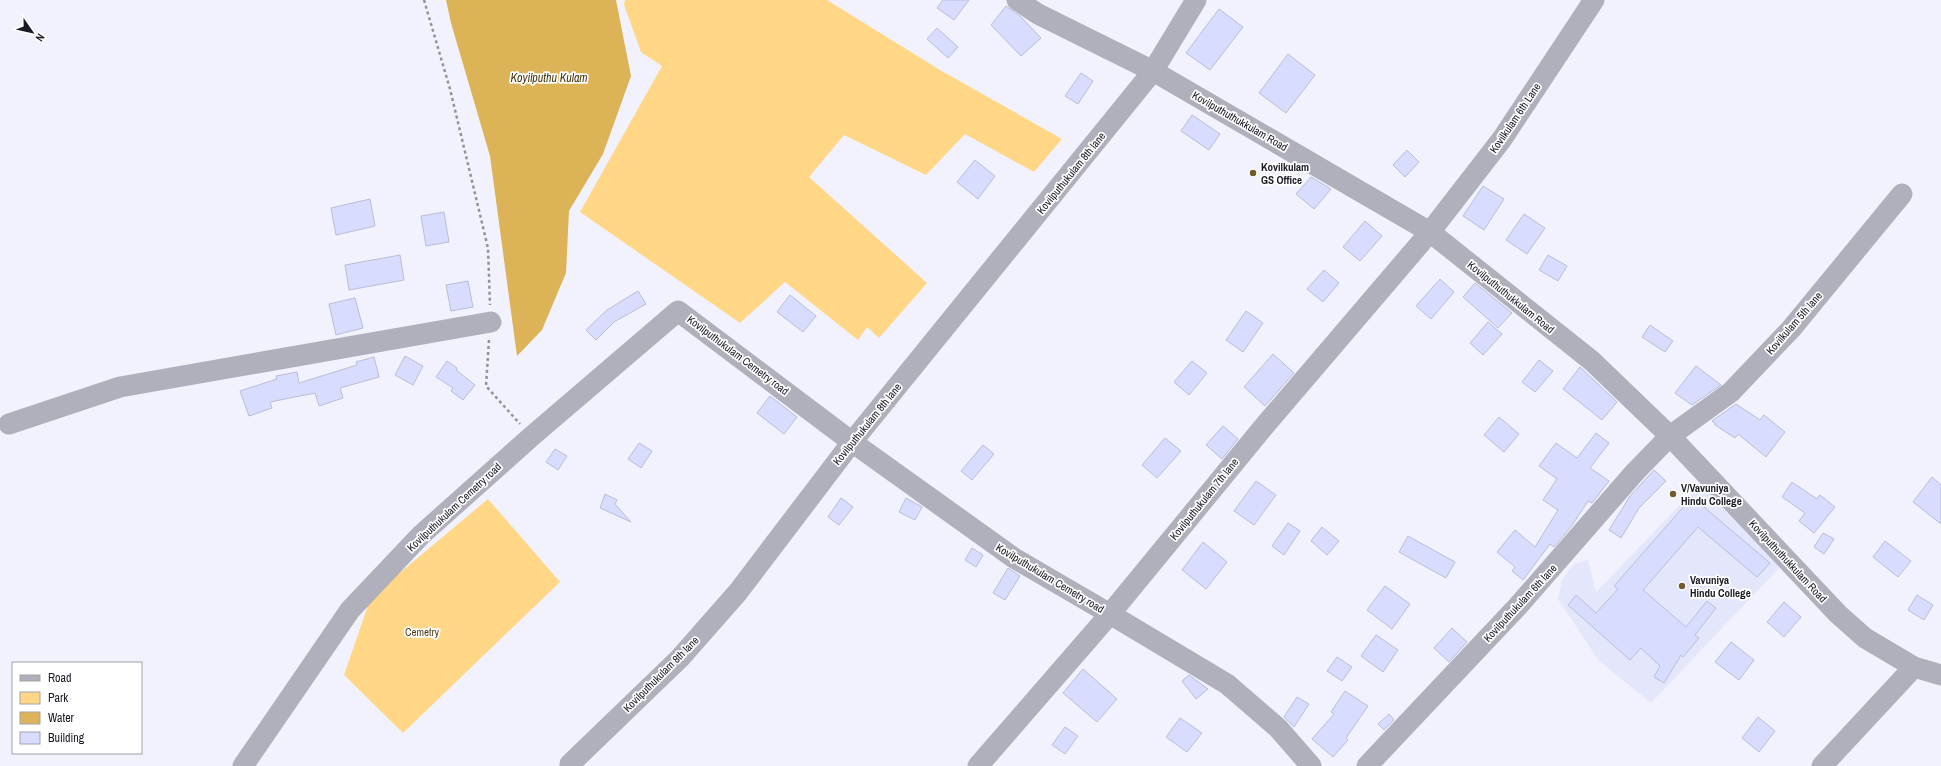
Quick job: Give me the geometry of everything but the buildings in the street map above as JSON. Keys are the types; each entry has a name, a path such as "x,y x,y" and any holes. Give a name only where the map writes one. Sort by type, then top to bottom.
{"street":[{"name":"Kovilputhuthukkulam Road","path":"1017,0 1038,14 1153,71 1430,232 1592,361 1670,436 1838,614 1865,638 1914,667 1941,675"},
{"name":"Kovilputhukulam 8th lane","path":"572,766 570,764 680,658 738,592 852,442 1153,71 1196,0"},
{"name":"Kovilkulam 6th Lane","path":"1430,232 1502,139 1594,0"},
{"name":"Kovilkulam 5th lane","path":"1670,436 1730,392 1753,369 1791,329 1902,194"},
{"name":"Kovilputhukulam 7th lane","path":"978,766 1110,614 1271,418 1430,232"},
{"name":"Kovilputhukulam Cemetry road","path":"243,766 350,610 421,535 532,436 678,311 852,442 1014,558 1227,684 1278,728 1311,766"},
{"path":"9,424 120,387 491,322"},
{"name":"Kovilputhukulam 6th lane","path":"1367,766 1518,606 1635,472 1670,436"},
{"path":"1822,766 1914,667"}],"path":[{"path":"424,0 450,89 488,248 491,322 486,386 532,436"}],"shaded area":[{"name":"Vavuniya Hindu College","path":"1708,476 1782,565 1651,703 1599,661 1558,599 1562,580 1574,564 1588,560 1596,592"}],"green space":[{"path":"625,0 827,0 940,70 1062,139 1034,172 965,134 926,175 844,135 809,177 927,283 879,338 867,327 858,340 785,282 740,323 580,212 662,66 641,52 624,5"},
{"name":"Cemetry","path":"488,499 560,582 403,733 344,675 371,597"}],"water":[{"name":"Koyilputhu Kulam","path":"446,0 616,0 631,76 603,154 569,211 566,273 542,330 517,356 490,156 451,23"}],"place":[{"name":"Kovilkulam GS Office","path":"1253,173"},
{"name":"V/Vavuniya Hindu College","path":"1673,494"},
{"name":"Vavuniya Hindu College","path":"1682,586"}]}
